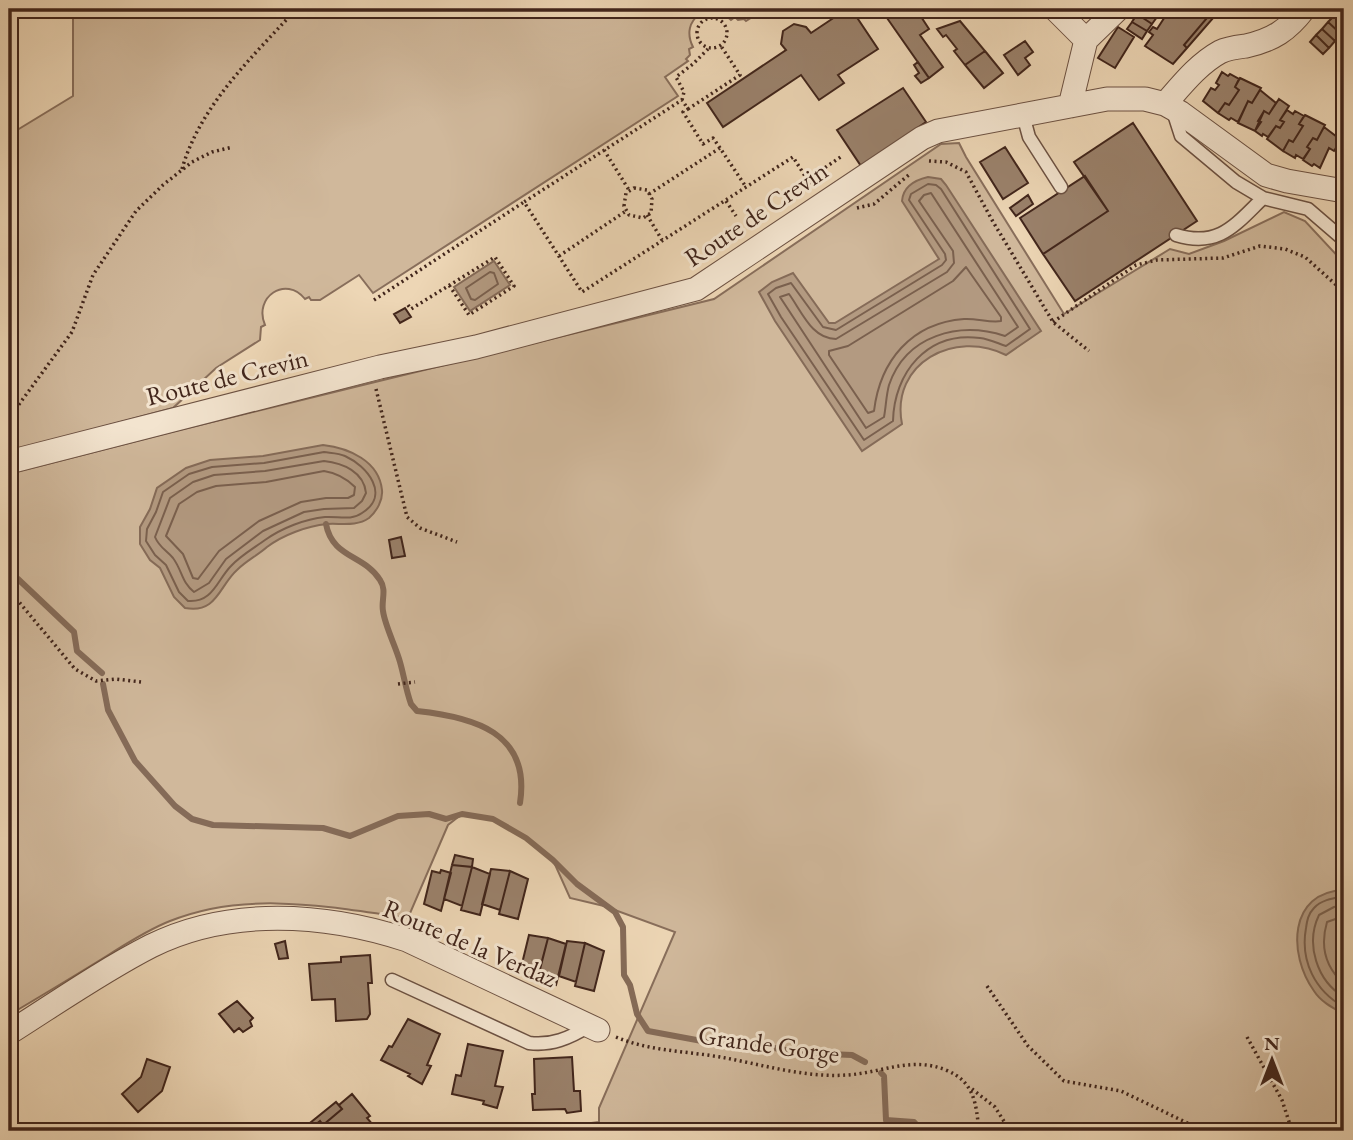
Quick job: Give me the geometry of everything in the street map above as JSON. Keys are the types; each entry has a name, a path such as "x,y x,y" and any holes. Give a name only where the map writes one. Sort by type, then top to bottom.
{"street":[{"path":"1055,9 1086,40"},
{"path":"1070,106 1086,40 1118,9"},
{"path":"1168,106 1212,57 1277,36 1289,28 1304,9"},
{"name":"Route de Crevin","path":"9,462 380,367 476,347 696,289 828,199 922,138 939,131 1128,98 1168,106 1266,175 1344,191"},
{"name":"Route de la Verdaz","path":"9,1033 152,946 217,923 266,919 330,921 407,940 593,1028"}],"lane":[{"path":"1168,106 1181,136 1236,182 1263,198 1308,209 1344,240"},
{"path":"1023,115 1029,137 1060,187"},
{"path":"1176,235 1193,239 1216,237 1263,198"},
{"path":"393,980 528,1043 552,1043 593,1028"}],"path":[{"path":"182,169 194,134 237,72 288,18"},
{"path":"709,18 719,20 726,27 727,38 721,46 708,48 699,43 696,33 700,23 709,18"},
{"path":"721,46 740,75 683,112 703,144 713,138 746,188"},
{"path":"374,300 682,100 684,92 676,77 708,48"},
{"path":"682,100 688,109"},
{"path":"9,418 72,332 93,275 125,224 182,169 212,152 233,147"},
{"path":"649,194 720,148"},
{"path":"604,150 630,191"},
{"path":"807,180 842,156"},
{"path":"524,202 582,292 793,157 807,180 846,215 854,209 874,204 914,170"},
{"path":"924,163 931,160 941,161 966,172 1053,322 1089,351"},
{"path":"634,188 647,190 649,194 652,199 651,213 643,218 629,215 624,206 626,193 634,188"},
{"path":"726,201 736,216"},
{"path":"559,256 626,211"},
{"path":"647,215 663,241"},
{"path":"1053,322 1136,265 1157,260 1223,258 1260,246 1285,249 1305,257 1344,292"},
{"path":"408,305 411,309 449,285 495,257 514,286 469,315 449,285"},
{"path":"376,389 407,517 420,528 457,542"},
{"path":"9,590 75,669 96,681 108,678 141,682"},
{"path":"398,684 415,682"},
{"path":"987,986 1028,1046 1064,1081 1121,1091 1204,1131"},
{"name":"Grande Gorge","path":"593,1028 636,1046 722,1058 773,1070 846,1075 905,1063 928,1065 948,1071 995,1107 1010,1131"},
{"path":"1247,1037 1282,1100 1292,1131"},
{"path":"971,1088 979,1131"}],"shaded area":[{"path":"73,9 765,9 746,21 735,17 731,20 714,12 698,16 690,28 693,47 689,49 690,55 686,59 688,61 665,77 678,96 373,293 359,275 320,300 311,300 309,297 305,299 297,292 281,289 267,298 262,315 265,325 261,327 260,340 216,368 173,408 9,452 9,267 16,257 9,246 9,135 73,96"},
{"path":"959,143 1064,314 1170,249 1189,254 1224,241 1284,212 1305,221 1344,263 1344,1131 530,1131 599,1122 599,1108 675,932 604,906 570,898 553,860 526,838 493,819 462,814 448,825 408,918 349,909 288,904 228,906 199,912 170,921 145,933 9,1015 9,474 714,299 941,144"}],"water":[{"path":"928,177 941,179 946,185 1041,331 1006,355 986,348 967,346 948,349 930,357 916,369 906,384 901,402 902,424 862,451 775,321 759,292 772,282 793,273 829,323 835,323 939,259 902,201 911,185"},
{"path":"494,261 510,285 470,311 454,287"},
{"path":"323,445 352,453 375,471 380,480 382,494 375,512 359,523 319,525 280,539 231,576 211,603 196,609 185,608 174,597 160,568 150,560 140,544 140,527 157,488 186,468 210,460 263,456"},
{"path":"1344,890 1344,1014 1324,1002 1314,991 1300,960 1297,944 1303,913 1312,902 1326,893"}],"building":[{"path":"847,9 858,9 861,13 856,16 878,49 838,75 844,83 819,100 801,75 723,127 707,103 786,50 781,44 783,31 794,24 806,27 811,33"},
{"path":"898,9 916,9 929,29 920,35 943,67 929,78 887,18"},
{"path":"1141,9 1157,17 1152,24 1137,14"},
{"path":"1170,9 1193,9 1207,18 1184,45 1187,48 1173,64 1145,46 1153,35 1149,32 1153,27 1157,29"},
{"path":"1193,9 1202,9 1214,17 1187,48 1184,45 1207,18"},
{"path":"1137,14 1152,24 1147,31 1132,22"},
{"path":"1334,16 1344,25 1341,34 1328,22"},
{"path":"960,21 985,51 965,65 954,51 957,49 946,35 943,37 937,29"},
{"path":"1132,22 1147,31 1142,39 1127,29"},
{"path":"1328,22 1341,34 1335,41 1322,29"},
{"path":"1118,27 1134,37 1115,68 1098,58"},
{"path":"1322,29 1335,41 1329,48 1316,35"},
{"path":"1316,35 1329,48 1323,54 1310,42"},
{"path":"1025,41 1033,52 1025,58 1030,65 1018,75 1004,55"},
{"path":"985,51 1003,73 984,88 965,65"},
{"path":"918,62 929,78 921,83 915,76 919,73 914,65"},
{"path":"1222,72 1239,79 1235,87 1239,90 1229,105 1225,103 1218,113 1203,101 1211,88 1215,90 1219,85 1216,83"},
{"path":"1240,78 1261,88 1252,103 1248,101 1238,122 1218,113 1225,103 1229,105 1239,90 1235,87"},
{"path":"903,88 926,122 861,166 837,130"},
{"path":"1260,90 1276,103 1269,114 1264,111 1255,131 1238,123 1248,101 1252,103"},
{"path":"1279,99 1289,106 1280,120 1284,122 1280,128 1276,126 1268,137 1263,134 1262,136 1255,131 1261,122 1258,121 1264,111 1269,114"},
{"path":"1287,110 1304,116 1299,124 1303,126 1293,142 1289,140 1283,151 1267,139 1276,126 1280,128 1284,122 1280,120"},
{"path":"1305,115 1325,125 1317,140 1313,138 1307,147 1310,149 1303,159 1296,155 1295,158 1283,151 1289,140 1293,142 1303,126 1299,124"},
{"path":"1133,123 1197,221 1075,301 1043,254 1108,211 1074,162"},
{"path":"1324,127 1341,140 1334,151 1329,148 1320,168 1303,160 1310,149 1307,147 1313,138 1317,140"},
{"path":"1005,147 1028,183 1003,199 980,162"},
{"path":"1085,176 1108,211 1043,254 1020,218"},
{"path":"1028,195 1033,204 1016,216 1010,208"},
{"path":"405,308 411,317 400,323 394,314"},
{"path":"401,537 405,556 392,558 389,540"},
{"path":"455,855 473,859 472,867 452,865"},
{"path":"452,865 472,867 462,906 444,899"},
{"path":"472,867 490,874 480,915 461,910"},
{"path":"491,869 510,871 500,910 482,904"},
{"path":"441,870 451,873 441,911 424,904 432,871 440,873"},
{"path":"510,871 528,879 518,919 499,914"},
{"path":"529,935 548,938 538,976 520,972"},
{"path":"548,938 566,944 556,985 537,981"},
{"path":"285,941 288,958 279,959 275,944"},
{"path":"567,941 585,943 576,982 559,976"},
{"path":"585,943 604,951 594,991 575,986"},
{"path":"370,955 370,1014 367,1019 336,1021 335,999 312,1000 309,964 341,962 341,957"},
{"path":"237,1001 253,1018 250,1021 252,1026 243,1032 239,1028 234,1032 219,1014"},
{"path":"408,1019 440,1034 427,1065 431,1066 422,1084 408,1076 410,1074 381,1060"},
{"path":"468,1044 503,1051 495,1086 503,1087 497,1108 483,1104 484,1101 452,1094 456,1075 461,1076"},
{"path":"572,1057 574,1091 580,1091 581,1111 567,1113 565,1109 533,1110 534,1059"},
{"path":"147,1059 170,1067 162,1091 138,1112 122,1094 141,1077"},
{"path":"352,1094 378,1131 308,1131 320,1121 323,1125 342,1109 339,1105"},
{"path":"336,1102 342,1109 323,1125 320,1121 308,1131 300,1131"}],"waterway":[{"path":"326,524 335,544 366,565 382,584 384,617 411,704 417,711 477,724 507,744 516,760 521,779 520,803"},
{"path":"18,579 74,632 77,651 102,673"},
{"path":"103,684 108,710 135,761 175,806 192,819 213,825 323,828 350,836 398,816 429,814 446,819 462,814 493,819 526,838 577,884 615,912 623,927 624,975 630,985 637,1014 648,1031 718,1044 852,1055 865,1062"},
{"path":"881,1073 884,1076 886,1120 914,1122 922,1131"}]}
